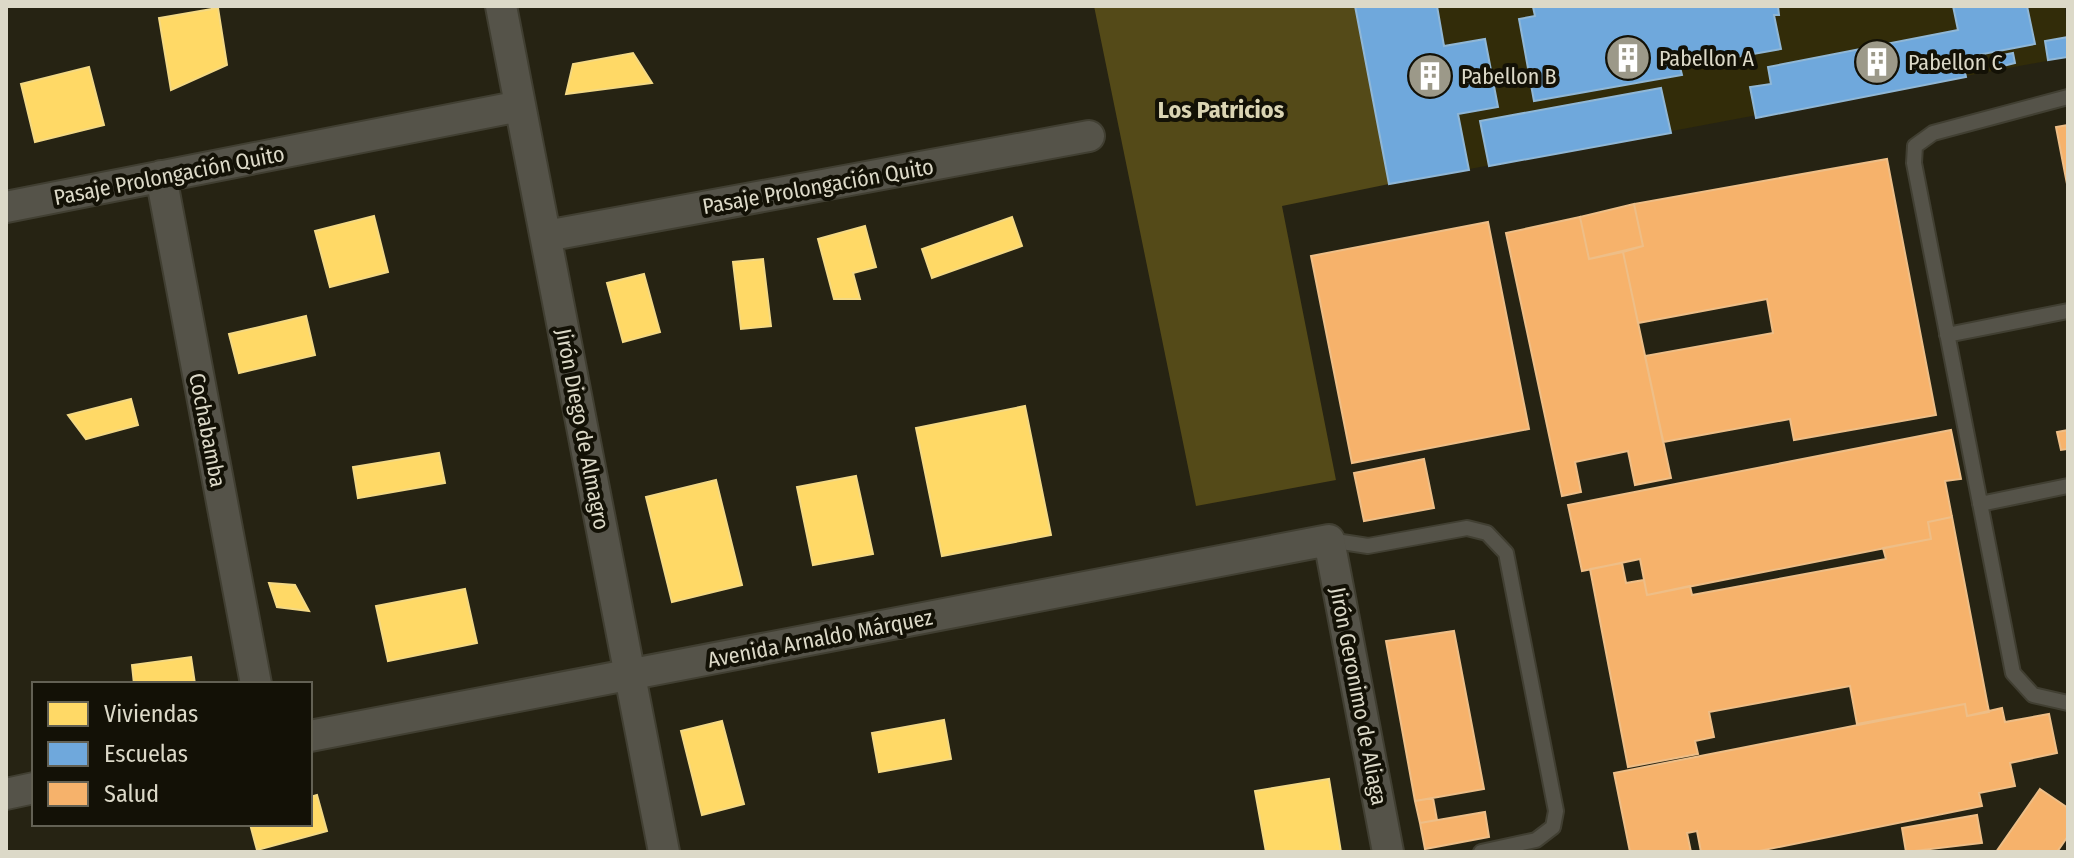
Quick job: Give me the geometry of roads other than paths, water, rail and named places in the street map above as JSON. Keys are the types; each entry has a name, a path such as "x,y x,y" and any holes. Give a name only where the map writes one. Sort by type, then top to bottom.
{"street":[{"name":"Jirón Diego de Almagro","path":"501,6 664,852"},
{"name":"Pasaje Prolongación Quito","path":"6,207 520,106"},
{"name":"Pasaje Prolongación Quito","path":"546,236 1089,136"},
{"name":"Cochabamba","path":"161,176 256,682"},
{"name":"Avenida Arnaldo Márquez","path":"312,736 1329,540"},
{"name":"Jirón Geronimo de Aliaga","path":"1329,540 1388,852"},
{"path":"6,794 32,788"}],"lane":[{"path":"2068,97 1933,133 1915,146 1914,163 2013,673 2033,695 2068,703"},
{"path":"1947,335 2068,311"},
{"path":"1980,504 2068,486"},
{"path":"1329,540 1368,546 1467,528 1487,533 1506,553 1556,811 1553,827 1536,840 1481,852"}],"place":[{"name":"Pabellon A","path":"1628,58"},
{"name":"Pabellon C","path":"1877,62"},
{"name":"Pabellon B","path":"1430,76"}],"district":[{"name":"Los Patricios","path":"1221,110"}]}
